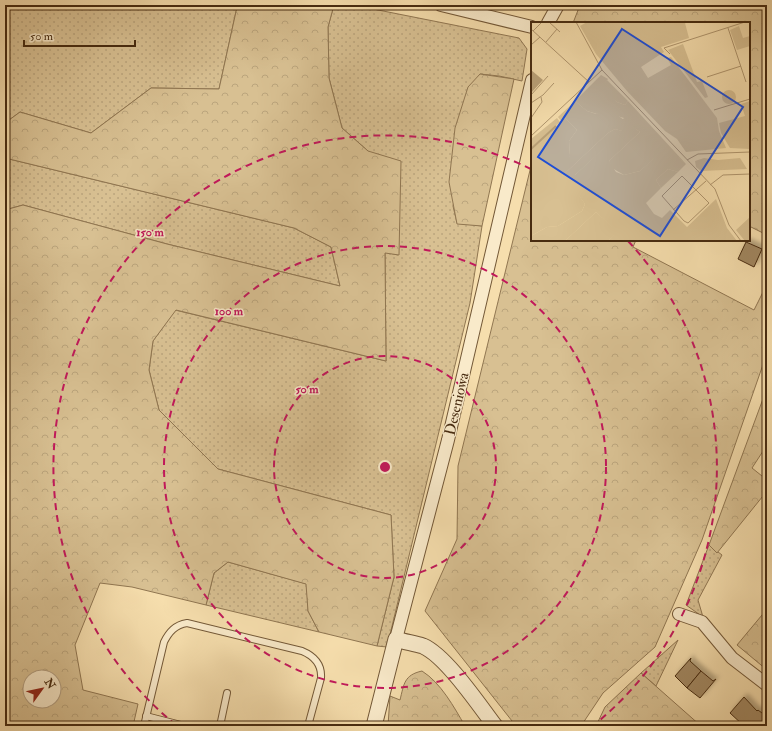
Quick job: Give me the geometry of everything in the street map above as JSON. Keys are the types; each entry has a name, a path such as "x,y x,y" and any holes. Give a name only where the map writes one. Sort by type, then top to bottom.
{"street":[{"path":"440,5 457,7 531,27"},
{"path":"549,22 558,5"},
{"name":"Deseniowa","path":"374,726 448,440 531,84"},
{"path":"679,614 702,622 732,658 767,685"},
{"path":"396,639 423,646 435,654 449,668 495,726"}],"lane":[{"path":"144,726 164,642 168,634 174,628 187,623 302,651 315,658 321,672 321,678 308,726"},
{"path":"220,726 227,693"},
{"path":"146,716 185,726"}],"green space":[{"path":"5,5 232,5 237,7 219,89 151,88 91,133 20,112 5,123"},
{"path":"232,5 334,5 328,27 329,78 342,128 368,151 401,161 399,255 385,253 386,361 176,310 153,341 149,370 159,410 218,469 391,515 394,577 377,646 319,632 308,611 306,584 228,562 214,573 206,605 132,587 100,583 75,645 83,690 138,704 133,726 5,726 5,210 23,205 167,244 340,286 331,247 294,228 5,158 5,123 20,112 91,133 151,88 219,89 237,7"},
{"path":"334,5 353,5 519,38 527,49 522,81 480,74 453,206 457,223 482,226 470,303 387,647 377,646 394,577 391,515 218,469 159,410 149,370 153,341 175,310 386,361 385,252 398,255 368,151 342,128 329,78 328,27"},
{"path":"580,5 767,5 767,235 750,226 750,22 573,22"},
{"path":"480,74 514,79 482,226 457,224 449,182 455,128 468,87"},
{"path":"5,158 294,228 331,247 340,286 167,244 23,205 5,210"},
{"path":"531,166 531,241 636,241 633,247 754,310 767,284 767,353 702,540 655,647 603,693 581,726 516,726 425,611 457,539 458,466"},
{"path":"767,388 767,445 752,468 767,480 767,491 717,553 709,545"},
{"path":"709,545 722,555 698,600 703,617 686,605"},
{"path":"228,562 307,584 308,611 319,632 206,605 214,573"},
{"path":"767,609 767,670 737,645"},
{"path":"678,640 656,686 641,673"},
{"path":"422,671 435,682 452,703 465,726 388,726 390,696 400,700 404,685 408,678"},
{"path":"641,673 701,726 596,726 605,707"}],"building":[{"path":"746,242 762,249 754,267 738,259"},
{"path":"691,658 690,661 701,671 687,688 675,676"},
{"path":"701,671 713,681 716,679 700,698 687,688"},
{"path":"744,697 757,711 758,710 766,716 758,726 744,726 730,713"}]}
